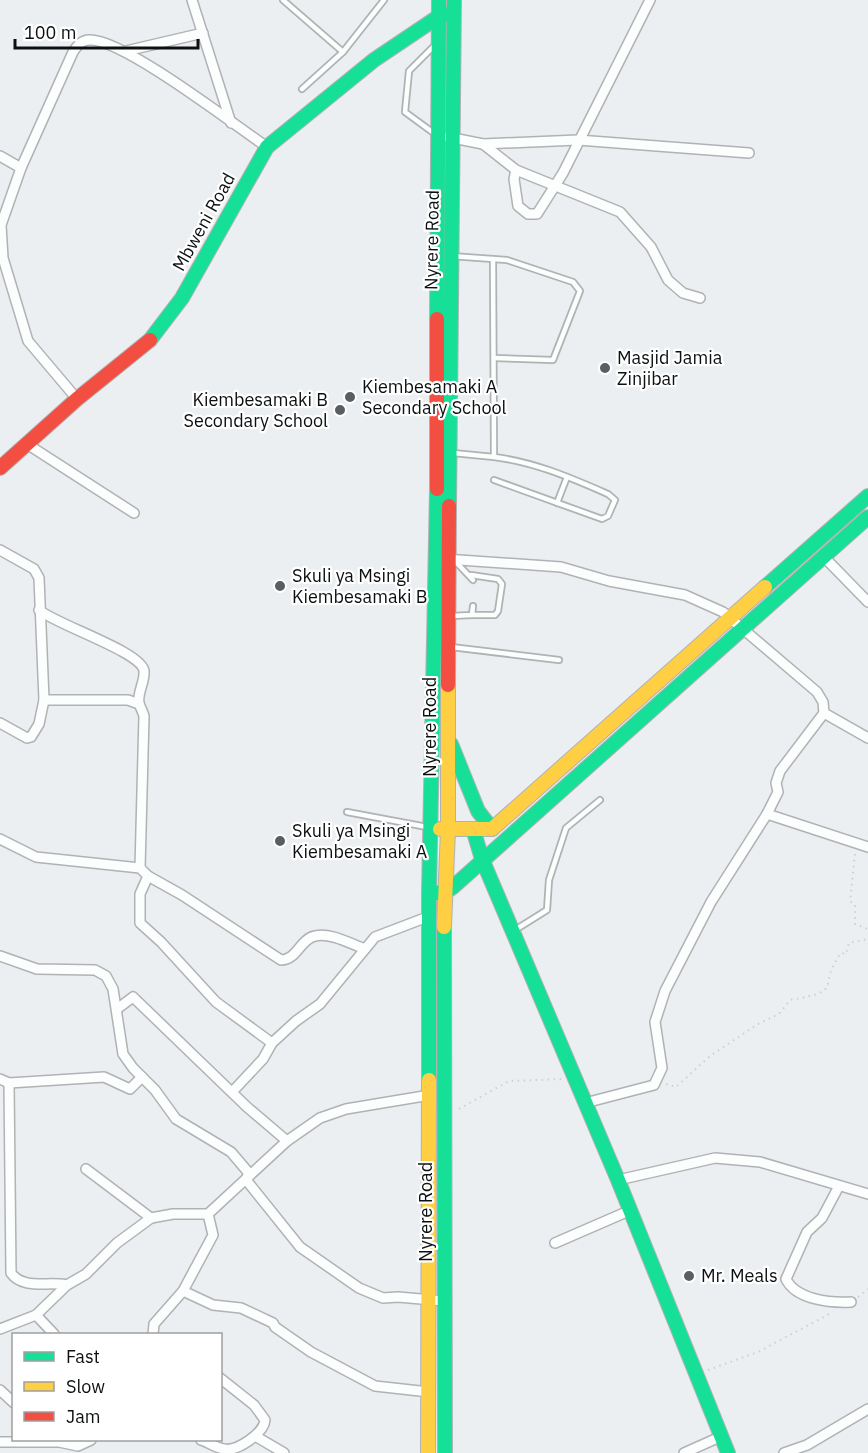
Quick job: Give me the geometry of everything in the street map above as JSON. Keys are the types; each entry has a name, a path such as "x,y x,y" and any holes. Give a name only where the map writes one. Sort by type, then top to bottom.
{"main road":[{"name":"Nyrere Road","path":"428,1453 429,892 446,559 449,453 437,136 439,0"},
{"name":"Nyrere Road","path":"446,559 443,256 453,138 453,6"},
{"name":"Mbweni Road","path":"0,468 76,399 151,339 182,298 267,147 375,60 453,6"},
{"path":"432,828 492,829 868,496"},
{"path":"429,892 444,892 770,607 868,517"},
{"path":"825,534 836,547"},
{"path":"758,593 770,607"},
{"name":"Nyrere Road","path":"442,616 448,647 448,830 444,892 444,1453"},
{"path":"661,680 671,694"},
{"path":"448,736 478,811 492,829"},
{"path":"571,761 581,774"},
{"path":"473,829 482,859 631,1210 728,1453"}],"street":[{"path":"192,0 231,123"},
{"path":"516,170 516,198 522,212 537,214 556,186 650,0"},
{"path":"126,51 203,33"},
{"path":"76,399 28,341 3,258 1,225 21,168 79,43 89,39 126,51 267,147"},
{"path":"437,136 483,144 578,140 749,153"},
{"path":"483,144 516,170 620,212 651,247 668,280 683,293 700,298"},
{"path":"0,156 21,168"},
{"path":"27,444 134,513"},
{"path":"0,550 34,569 40,588 44,700 39,724 31,737 27,738 0,723"},
{"path":"825,558 868,602"},
{"path":"446,559 561,567 609,581 693,597 713,605 730,618 741,630 817,692 823,702 824,713 780,771 776,783 778,792 767,814 711,902 665,991 655,1022 662,1068 654,1085 585,1103"},
{"path":"39,610 60,624 99,638 139,661 144,671 139,704 144,716 140,868"},
{"path":"44,700 128,700 139,704"},
{"path":"824,713 868,738"},
{"path":"767,814 794,821 864,847"},
{"path":"0,839 36,857 140,868 148,876 182,895 281,960 290,958 310,937 316,935 335,938 365,949"},
{"path":"148,876 140,894 140,923 161,942 216,1002 273,1043"},
{"path":"233,1091 263,1059 273,1043 296,1021 320,1004 375,937 430,916"},
{"path":"0,956 37,969 95,970 106,976 114,989 123,1054 176,1119 231,1152 248,1172 247,1180 300,1247 359,1288 383,1298 444,1301"},
{"path":"117,1009 133,997 247,1107 287,1141"},
{"path":"67,1285 55,1282 26,1283 16,1280 11,1273 5,1178 5,1081 104,1077 130,1089 142,1077"},
{"path":"0,1329 36,1315 67,1285 86,1274 117,1243 151,1218 173,1214 208,1214 287,1141 320,1118 346,1109 430,1095"},
{"path":"618,1180 715,1158 760,1162 868,1194"},
{"path":"86,1169 151,1218"},
{"path":"839,1186 822,1218 807,1232 786,1279 789,1285 797,1291 817,1299 851,1302"},
{"path":"555,1243 631,1210"},
{"path":"153,1333 154,1324 183,1291 213,1235 208,1214"},
{"path":"183,1291 213,1305 241,1308 257,1314 273,1323 275,1327 311,1352 375,1386 429,1392"},
{"path":"36,1315 52,1333"},
{"path":"204,1441 224,1449 255,1436 265,1426 265,1420 254,1405 222,1380"},
{"path":"0,1390 12,1401"},
{"path":"784,1453 807,1445 868,1409"},
{"path":"255,1436 284,1453"},
{"path":"684,1453 722,1436"},
{"path":"0,1442 57,1441 78,1446 89,1441"}],"lane":[{"path":"283,0 343,52"},
{"path":"302,89 343,52 384,0"},
{"path":"437,136 407,116 405,112 409,71 438,42"},
{"path":"443,256 507,260 573,282 580,291 553,360 494,358"},
{"path":"494,259 495,457"},
{"path":"449,453 495,457 533,464 608,494 615,500 608,516 602,519 494,480"},
{"path":"556,503 567,477"},
{"path":"442,616 495,615 498,611 502,584 498,579 472,577 446,559"},
{"path":"471,615 473,606"},
{"path":"448,647 559,660"},
{"path":"513,931 547,910 549,880 566,828 600,800"},
{"path":"347,812 432,828"}],"path":[{"path":"864,847 853,857 850,901 855,905 855,924 868,929"},
{"path":"654,1085 670,1083 676,1087 710,1056 758,1024 779,1014 790,1000 822,994 828,989 836,961 842,953 846,954 849,943 868,939"},
{"path":"444,1114 509,1081 561,1079 574,1075"},
{"path":"697,1374 758,1352 851,1302 868,1289"}],"traffic: fast":[{"path":"437,319 439,0"},
{"path":"449,506 454,0"},
{"path":"150,340 182,298 267,147 374,60 438,17 448,14"},
{"path":"429,1080 429,893 437,489"},
{"path":"765,587 868,496"},
{"path":"436,893 444,893 453,887 868,517"},
{"path":"451,744 478,811 492,829"},
{"path":"473,829 482,859 618,1180 728,1453"},
{"path":"444,927 445,1453"}],"traffic: slow":[{"path":"440,829 492,829 765,587"},
{"path":"444,927 448,830 448,685"},
{"path":"428,1453 429,1080"}],"traffic: jam":[{"path":"437,319 437,489"},
{"path":"0,468 77,399 150,340"},
{"path":"448,685 449,506"}],"place":[{"name":"Masjid Jamia Zinjibar","path":"605,368"},
{"name":"Kiembesamaki A Secondary School","path":"350,397"},
{"name":"Kiembesamaki B Secondary School","path":"340,410"},
{"name":"Skuli ya Msingi Kiembesamaki B","path":"280,586"},
{"name":"Skuli ya Msingi Kiembesamaki A","path":"280,841"},
{"name":"Mr. Meals","path":"689,1276"}]}
